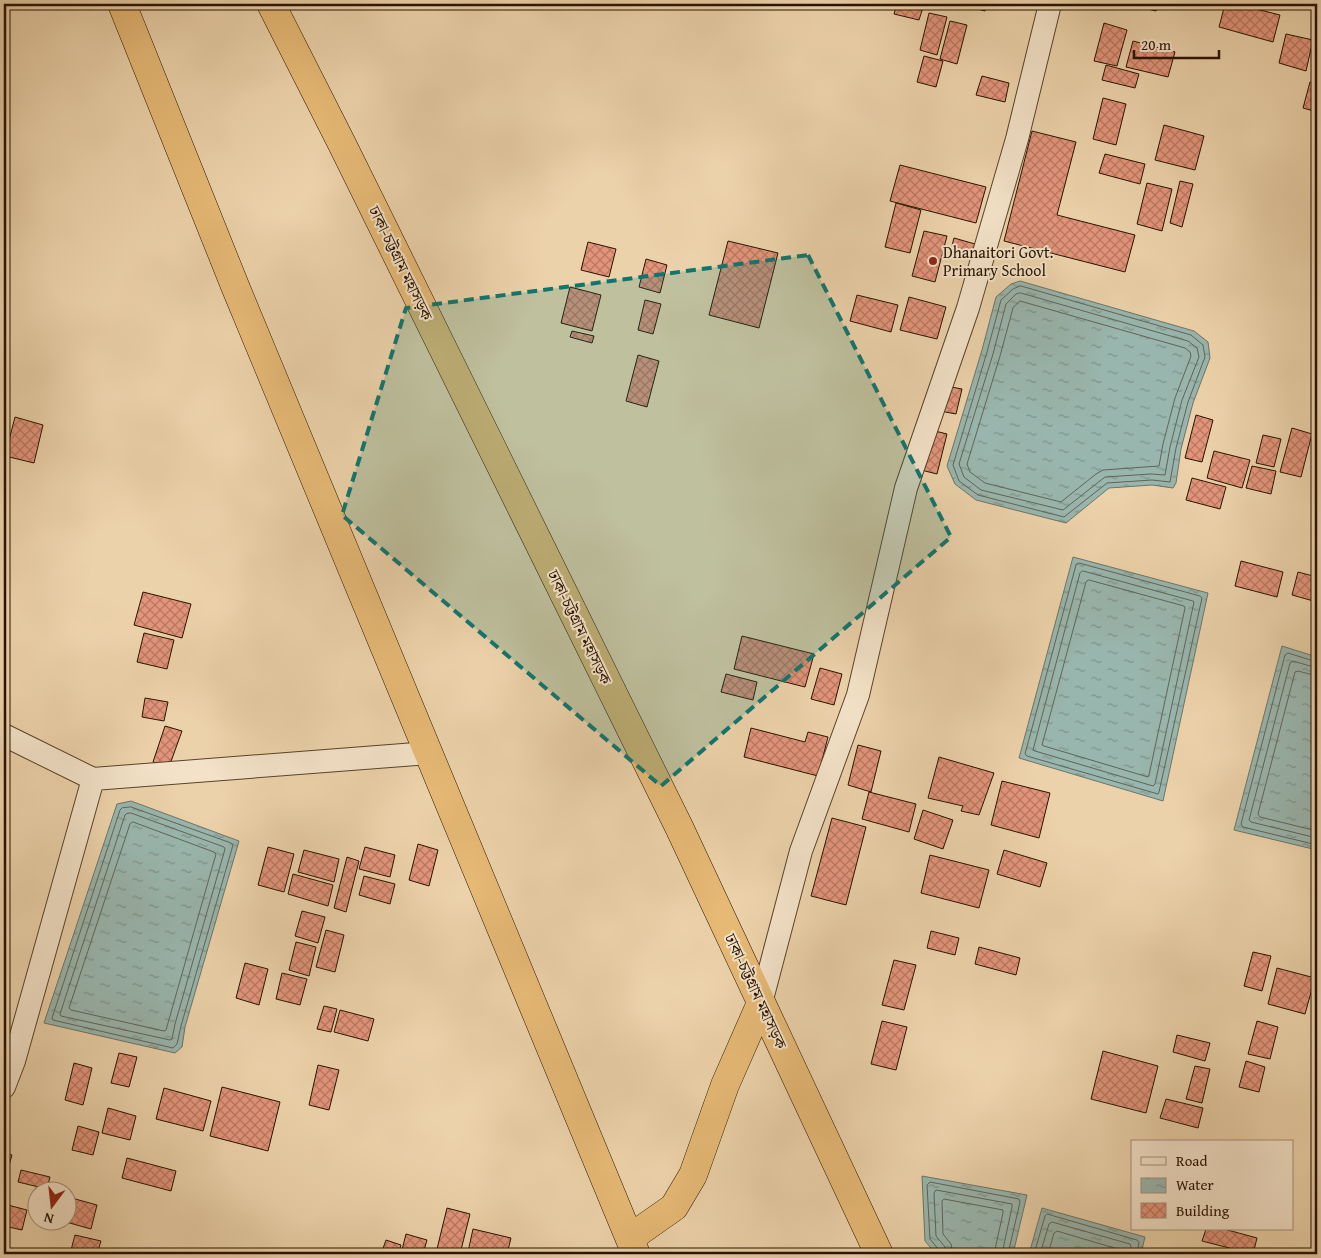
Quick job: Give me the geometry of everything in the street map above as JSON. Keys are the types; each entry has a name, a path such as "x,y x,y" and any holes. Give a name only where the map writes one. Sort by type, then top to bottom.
{"highway":[{"path":"122,4 235,286 633,1246 674,1208 693,1175 725,1085 761,1003"},
{"name":"ঢাকা-চট্টগ্রাম মহাসড়ক","path":"271,4 679,827 879,1254"}],"street":[{"path":"761,1003 801,851 858,695 906,488 968,308 1017,139 1050,4"},
{"path":"4,735 93,779 429,753"},
{"path":"4,1088 14,1061 93,779"}],"highlighted area":[{"path":"808,255 951,537 661,786 342,515 406,308"}],"water":[{"path":"1020,281 1194,331 1208,342 1210,358 1193,403 1181,449 1176,483 1173,488 1152,485 1109,488 1066,523 976,500 955,484 947,466 996,297 1011,284"},
{"path":"1073,557 1208,593 1163,801 1019,758"},
{"path":"1282,646 1317,657 1317,850 1234,830"},
{"path":"131,801 239,841 185,1027 182,1047 175,1053 44,1023 117,804"},
{"path":"922,1176 1027,1195 1013,1254 936,1254 925,1241"},
{"path":"1042,1208 1145,1237 1141,1254 1029,1254"}],"building":[{"path":"897,4 924,4 919,20 894,14"},
{"path":"959,4 987,4 985,11"},
{"path":"1126,4 1158,4 1156,11"},
{"path":"1225,4 1236,4 1280,15 1273,42 1219,27"},
{"path":"1263,4 1283,4 1282,9"},
{"path":"929,13 947,17 937,55 920,50"},
{"path":"950,21 967,25 957,64 940,59"},
{"path":"1104,23 1127,30 1117,66 1094,61"},
{"path":"1286,34 1313,40 1306,71 1279,63"},
{"path":"1133,41 1175,52 1168,77 1126,67"},
{"path":"924,56 943,61 936,87 917,82"},
{"path":"1106,65 1139,74 1135,88 1102,80"},
{"path":"982,76 1009,83 1005,102 976,95"},
{"path":"1310,82 1317,84 1317,112 1303,108"},
{"path":"1103,98 1126,104 1116,145 1093,139"},
{"path":"1164,125 1204,136 1195,170 1155,160"},
{"path":"1032,131 1076,142 1057,215 1135,235 1125,272 1004,241"},
{"path":"1105,154 1145,164 1140,184 1099,173"},
{"path":"900,165 986,187 976,223 890,201"},
{"path":"1180,181 1193,184 1182,227 1170,223"},
{"path":"1147,183 1172,189 1162,231 1137,224"},
{"path":"896,203 921,210 910,253 885,247"},
{"path":"924,231 947,236 935,282 912,276"},
{"path":"954,238 975,244 972,259 950,253"},
{"path":"728,241 778,253 759,328 709,315"},
{"path":"588,242 616,249 609,277 581,270"},
{"path":"646,259 667,265 660,293 639,287"},
{"path":"570,287 601,295 592,331 561,323"},
{"path":"857,295 898,305 891,332 850,321"},
{"path":"909,297 946,307 937,339 900,330"},
{"path":"645,300 661,304 653,334 638,330"},
{"path":"572,331 594,336 592,343 570,337"},
{"path":"638,355 659,361 647,407 626,401"},
{"path":"946,386 962,389 956,414 940,411"},
{"path":"1196,415 1213,420 1202,462 1185,458"},
{"path":"15,417 43,425 34,463 5,456"},
{"path":"1292,428 1312,434 1301,477 1280,472"},
{"path":"931,430 947,434 937,474 921,470"},
{"path":"1263,435 1281,439 1274,467 1256,463"},
{"path":"1214,451 1250,460 1242,488 1207,478"},
{"path":"1252,466 1276,471 1271,494 1246,488"},
{"path":"1192,478 1226,487 1220,509 1186,500"},
{"path":"1241,561 1283,572 1277,597 1235,586"},
{"path":"1298,572 1317,577 1317,602 1292,595"},
{"path":"143,592 191,604 182,638 134,625"},
{"path":"144,633 174,640 167,669 137,662"},
{"path":"742,636 814,654 805,687 734,669"},
{"path":"820,668 842,674 834,705 811,699"},
{"path":"726,674 757,682 753,700 721,692"},
{"path":"145,698 168,702 164,721 142,717"},
{"path":"165,726 182,731 169,767 153,762"},
{"path":"751,728 805,742 808,732 828,737 818,776 744,757"},
{"path":"858,745 881,751 871,792 848,785"},
{"path":"939,757 994,773 979,815 961,811 963,806 928,798"},
{"path":"1002,781 1050,793 1039,838 991,825"},
{"path":"869,792 916,804 909,832 862,819"},
{"path":"923,810 953,820 943,849 914,839"},
{"path":"832,818 866,827 846,905 811,896"},
{"path":"418,844 438,850 429,886 409,880"},
{"path":"268,847 294,854 284,892 258,885"},
{"path":"365,847 395,855 390,877 359,869"},
{"path":"304,850 339,859 334,882 298,872"},
{"path":"1004,850 1047,863 1040,887 997,874"},
{"path":"930,855 989,870 979,908 921,893"},
{"path":"347,857 359,861 346,912 334,908"},
{"path":"293,874 333,885 328,906 288,894"},
{"path":"364,876 395,884 390,904 359,895"},
{"path":"302,911 325,917 318,943 295,936"},
{"path":"326,930 344,935 335,972 316,967"},
{"path":"931,931 959,938 955,955 927,948"},
{"path":"296,942 316,947 309,976 289,970"},
{"path":"979,947 1020,958 1016,975 975,964"},
{"path":"1253,952 1271,956 1262,991 1244,986"},
{"path":"894,960 916,965 904,1010 882,1005"},
{"path":"245,963 268,969 259,1005 236,998"},
{"path":"1277,968 1315,978 1305,1014 1268,1004"},
{"path":"282,973 307,979 300,1005 276,999"},
{"path":"324,1006 337,1009 331,1032 317,1029"},
{"path":"340,1010 374,1019 368,1041 334,1032"},
{"path":"882,1021 907,1027 896,1070 871,1064"},
{"path":"1257,1021 1278,1027 1270,1059 1248,1054"},
{"path":"1177,1035 1210,1043 1205,1061 1173,1052"},
{"path":"1103,1051 1158,1066 1146,1113 1091,1099"},
{"path":"119,1053 137,1057 129,1087 111,1083"},
{"path":"1246,1061 1265,1067 1259,1092 1239,1087"},
{"path":"74,1063 92,1068 83,1105 65,1100"},
{"path":"318,1065 339,1070 329,1110 309,1105"},
{"path":"1195,1066 1210,1069 1202,1103 1186,1099"},
{"path":"222,1087 280,1102 268,1151 210,1136"},
{"path":"164,1088 211,1101 203,1131 156,1119"},
{"path":"1166,1099 1203,1108 1198,1128 1160,1118"},
{"path":"108,1108 136,1116 130,1140 102,1133"},
{"path":"78,1126 99,1132 93,1155 72,1150"},
{"path":"4,1153 12,1155 4,1183"},
{"path":"127,1158 176,1171 171,1191 122,1178"},
{"path":"21,1170 50,1177 49,1180 28,1180 28,1184 18,1182"},
{"path":"78,1200 97,1205 91,1229 78,1225"},
{"path":"4,1204 27,1210 22,1230 4,1226"},
{"path":"447,1208 470,1214 460,1254 437,1249"},
{"path":"473,1229 511,1238 507,1254 477,1254 468,1252"},
{"path":"1206,1230 1228,1230 1257,1238 1253,1254 1202,1241"},
{"path":"406,1234 427,1240 423,1254 401,1254"},
{"path":"75,1235 101,1241 97,1254 70,1254"},
{"path":"386,1240 401,1245 398,1254 381,1254"}],"place":[{"name":"Dhanaitori Govt. Primary School","path":"933,261"}]}
